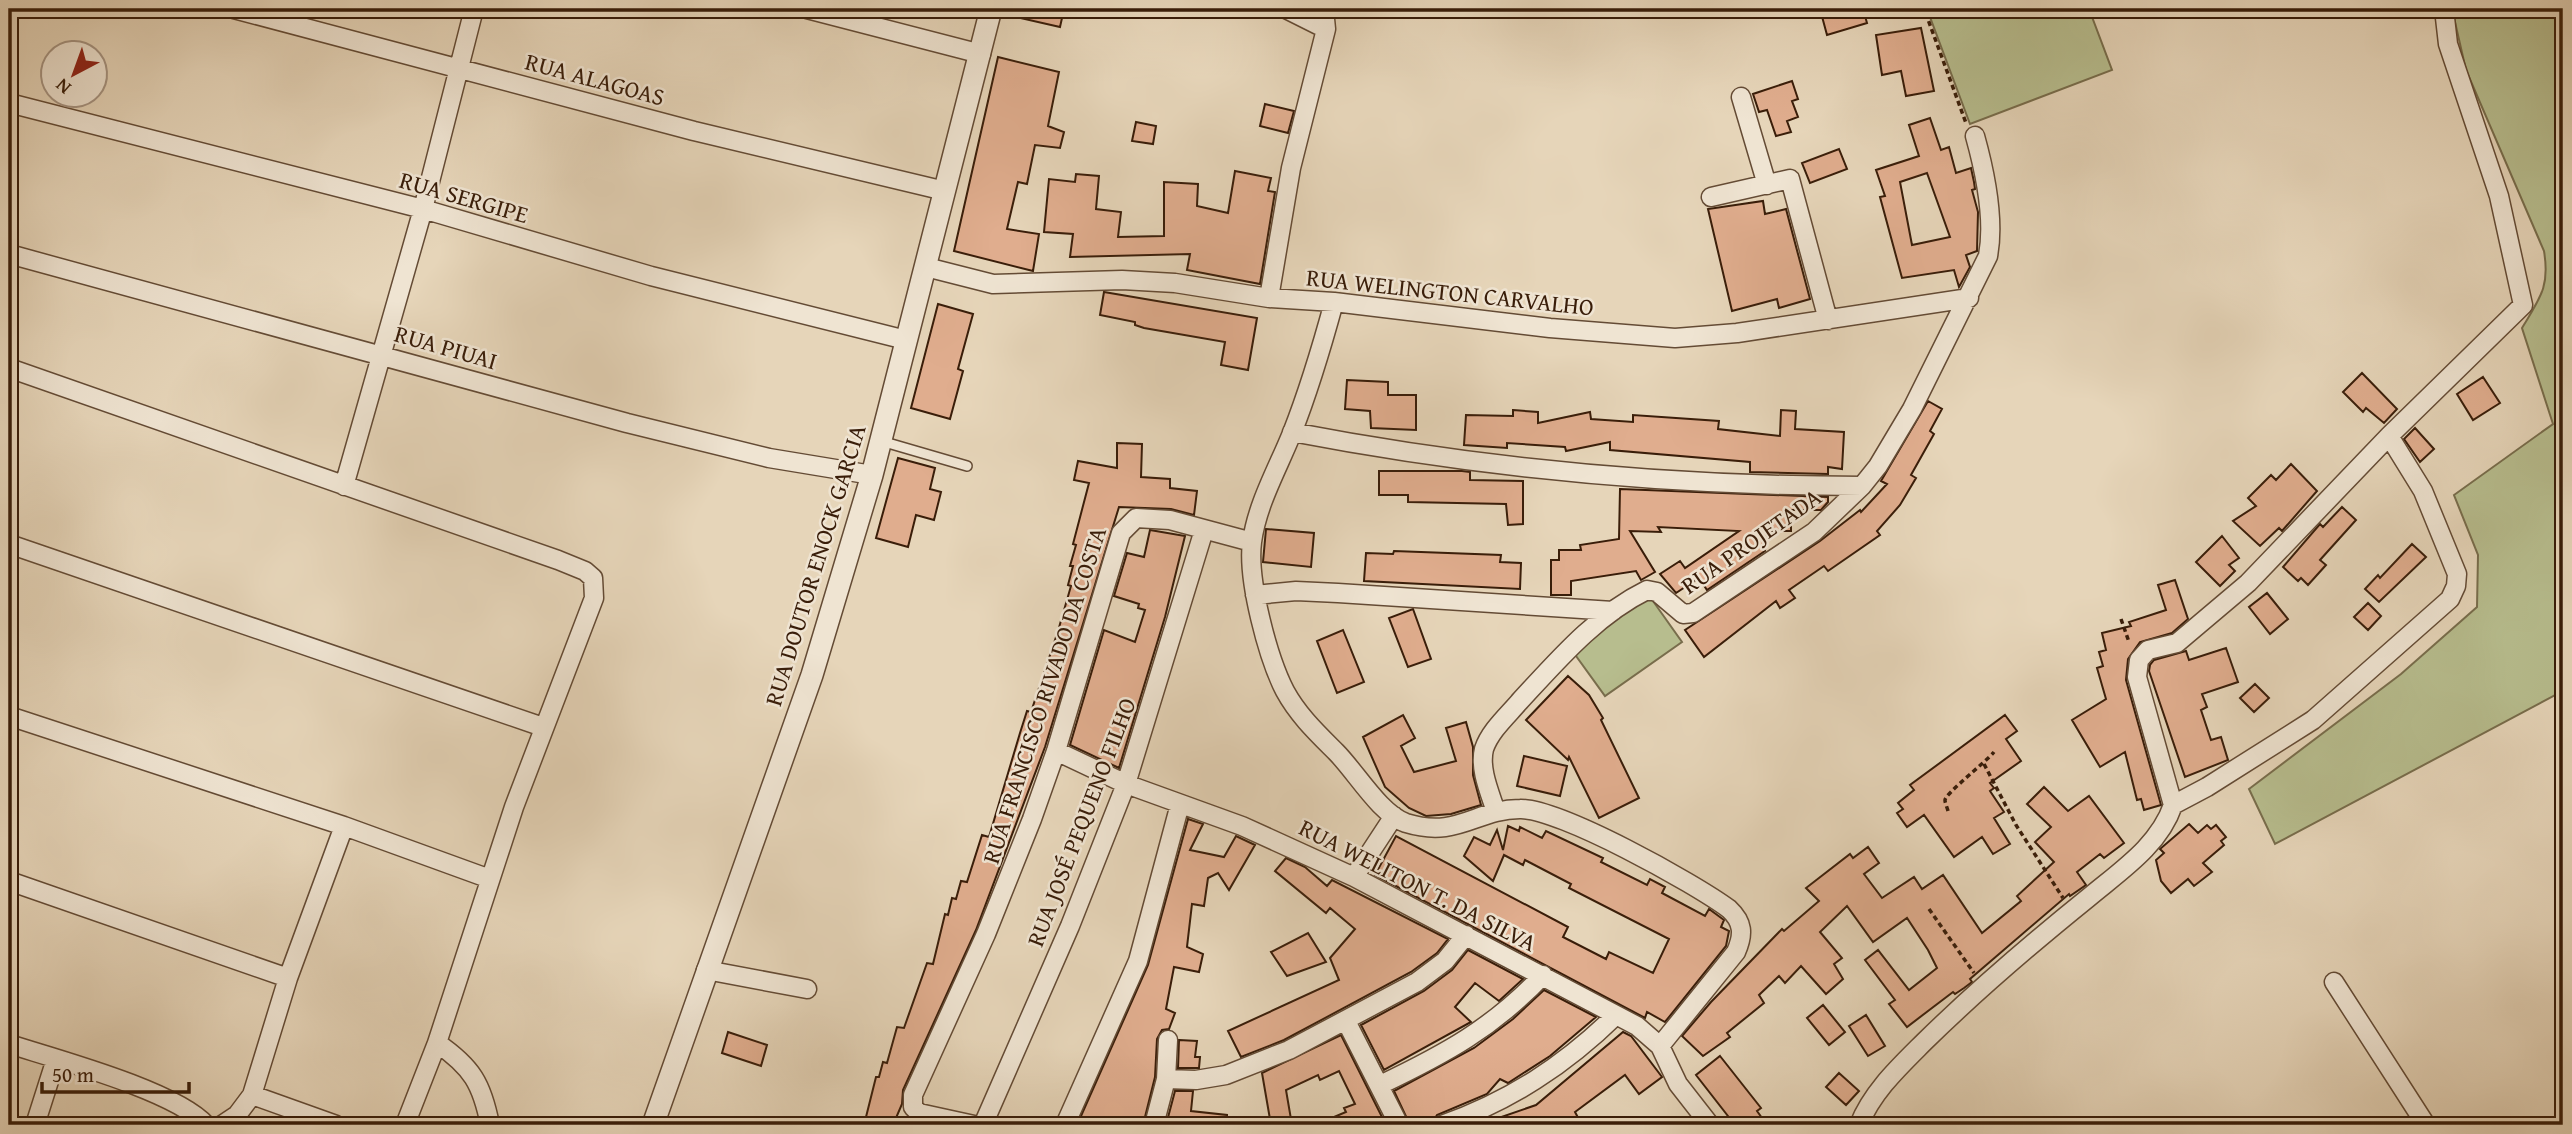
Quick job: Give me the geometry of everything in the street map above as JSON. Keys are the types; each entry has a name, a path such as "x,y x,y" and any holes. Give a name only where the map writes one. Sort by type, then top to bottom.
{"street":[{"name":"RUA ALAGOAS","path":"234,9 694,131 945,191"},
{"path":"344,486 423,209 474,9"},
{"path":"807,9 981,54"},
{"name":"RUA DOUTOR ENOCK GARCIA","path":"653,1125 812,675 872,475 991,9"},
{"path":"1286,9 1326,29"},
{"path":"1269,298 1291,168 1326,29 1324,9"},
{"path":"2173,805 2137,677 2139,660 2148,650 2177,643 2248,583 2389,436 2523,305 2499,196 2448,44 2444,9"},
{"path":"1741,97 1767,185"},
{"name":"RUA SERGIPE","path":"9,103 423,209 651,276 906,340"},
{"name":"RUA PROJETADA","path":"1496,812 1483,766 1485,747 1492,734 1564,652 1613,611 1649,590 1659,593 1681,613 1693,613 1814,532 1862,486 1878,466 1912,409 1969,298 1990,243 1982,160 1975,136"},
{"path":"1711,197 1790,179 1828,320"},
{"name":"RUA PIUAI","path":"9,254 627,423 769,458 872,475"},
{"name":"RUA WELINGTON CARVALHO","path":"926,267 993,284 1122,280 1175,283 1269,298 1334,302 1550,328 1675,338 1828,320 1969,298"},
{"path":"1334,302 1315,369 1270,485 1252,542 1255,595 1273,660 1295,708 1394,816 1417,825 1449,828 1496,812 1531,809 1574,824 1733,913 1741,930 1736,952 1660,1046"},
{"path":"9,368 558,559 585,570 593,578 594,598 543,727 437,1043 405,1125"},
{"path":"1292,432 1494,464 1780,486 1862,486"},
{"path":"1859,1125 1870,1102 1886,1082 1983,986 2139,856 2160,832 2173,805 2207,787 2312,720 2450,599 2456,586 2457,574 2423,491 2389,436"},
{"name":"RUA FRANCISCO RIVADO DA COSTA","path":"974,1125 919,1113 912,1106 915,1087 986,933 1056,751 1124,527 1142,517 1170,520 1252,542"},
{"name":"RUA JOSÉ PEQUENO FILHO","path":"983,1125 1070,926 1126,784 1204,530"},
{"path":"9,544 543,727"},
{"path":"1255,595 1296,591 1613,611"},
{"path":"9,716 344,826 491,878"},
{"name":"RUA WELITON T. DA SILVA","path":"1056,751 1126,784 1242,826 1354,877 1637,1026 1660,1046 1678,1084 1705,1124"},
{"path":"1065,1125 1138,961 1180,804"},
{"path":"1354,877 1394,816"},
{"path":"222,1125 237,1115 252,1095 288,978 344,826"},
{"path":"9,881 288,978"},
{"path":"1167,1079 1196,1080 1226,1075 1289,1050 1424,978 1445,961 1466,935"},
{"path":"706,970 807,989"},
{"path":"1380,1085 1460,1045 1489,1026 1542,975"},
{"path":"2334,982 2426,1125"},
{"path":"1442,1125 1510,1098 1580,1048 1616,1014"},
{"path":"1346,1021 1399,1125"},
{"path":"1154,1125 1167,1079 1168,1040"},
{"path":"437,1043 469,1068 481,1088 490,1125"},
{"path":"9,1044 168,1099 195,1114 206,1125"},
{"path":"35,1125 55,1059"},
{"path":"252,1095 336,1125"}],"lane":[{"path":"881,441 967,466"}],"path":[{"path":"1918,9 1926,14 1968,128 1975,136"},
{"path":"2121,619 2139,660"},
{"path":"1948,811 1945,800 1948,794 1984,764 1994,752"},
{"path":"1984,764 2016,825 2072,911"},
{"path":"1929,909 1983,986"}],"green space":[{"path":"1927,9 2089,9 2112,70 1970,124"},
{"path":"2452,9 2563,9 2563,691 2275,844 2249,789 2401,674 2477,607 2478,555 2454,495 2553,424 2522,328 2542,292 2546,274 2544,251 2466,70"},
{"path":"1648,594 1682,642 1605,696 1571,649"}],"building":[{"path":"1007,9 1064,9 1060,27 1007,15"},
{"path":"1820,9 1863,9 1867,23 1827,35"},
{"path":"1921,28 1934,91 1906,96 1901,71 1882,75 1876,35"},
{"path":"998,57 1059,72 1048,126 1064,132 1060,148 1035,145 1027,184 1018,182 1007,229 1039,234 1033,271 954,251"},
{"path":"1792,81 1798,99 1792,101 1798,117 1787,121 1791,132 1776,136 1767,110 1759,112 1753,94"},
{"path":"1265,104 1294,111 1288,133 1260,126"},
{"path":"1930,118 1941,150 1949,147 1956,173 1971,168 1975,189 1972,190 1978,212 1977,251 1966,255 1970,267 1959,287 1954,270 1902,278 1880,197 1885,196 1876,170 1919,156 1909,125","holes":["1927,173 1950,237 1912,245 1900,182"]},
{"path":"1136,122 1156,126 1153,144 1132,141"},
{"path":"1839,149 1847,169 1810,183 1802,163"},
{"path":"1235,171 1271,178 1268,191 1275,192 1260,284 1187,270 1190,254 1070,257 1073,234 1044,232 1049,179 1075,182 1076,174 1099,176 1096,209 1121,212 1118,237 1164,236 1164,182 1198,184 1197,206 1228,213"},
{"path":"1763,201 1765,214 1786,209 1810,299 1779,308 1777,299 1732,311 1708,209"},
{"path":"1104,292 1257,318 1248,370 1221,365 1225,342 1144,328 1135,325 1135,322 1100,315"},
{"path":"938,304 973,314 958,369 963,371 950,419 911,408"},
{"path":"2362,373 2397,409 2384,423 2366,408 2363,412 2343,392"},
{"path":"2483,377 2500,403 2473,420 2457,394"},
{"path":"1347,380 1388,382 1388,395 1416,395 1416,430 1371,428 1370,411 1345,409"},
{"path":"1928,401 1942,409 1930,431 1934,434 1911,475 1916,478 1900,505 1877,531 1880,535 1828,571 1824,566 1789,590 1795,598 1780,608 1776,601 1704,657 1685,630 1820,541 1860,510 1861,512 1887,484 1881,481"},
{"path":"1513,410 1538,412 1538,423 1590,412 1591,419 1633,422 1633,415 1719,421 1718,429 1780,436 1781,410 1796,411 1795,429 1844,432 1842,469 1828,467 1828,474 1750,472 1750,462 1610,450 1610,442 1566,451 1565,447 1507,443 1507,448 1464,445 1466,415 1513,416"},
{"path":"2415,428 2434,449 2420,462 2404,439"},
{"path":"1117,443 1142,444 1141,477 1170,479 1170,488 1197,491 1194,515 1171,509 1119,507 1045,747 976,930 903,1090 902,1104 893,1125 864,1125 876,1077 879,1077 883,1062 887,1063 897,1027 904,1028 927,963 933,964 945,914 948,915 952,898 956,899 961,881 967,882 982,835 989,837 1027,711 1031,712 1058,631 1071,586 1068,585 1073,566 1070,566 1076,545 1073,544 1089,483 1074,480 1078,461 1117,468"},
{"path":"898,458 935,468 930,489 941,492 934,520 916,515 908,547 876,538"},
{"path":"2291,464 2317,491 2282,531 2279,528 2260,546 2233,521 2256,506 2248,498 2271,475 2276,480"},
{"path":"1379,471 1462,471 1470,472 1470,480 1523,481 1523,524 1508,525 1506,504 1408,502 1408,495 1379,495"},
{"path":"1620,489 1828,497 1828,502 1821,510 1791,510 1791,531 1767,531 1765,551 1707,590 1699,578 1676,593 1660,574 1680,561 1685,568 1739,531 1658,527 1661,532 1630,531 1655,572 1641,580 1636,571 1571,581 1571,595 1551,595 1551,560 1559,560 1559,550 1581,550 1580,545 1619,539"},
{"path":"2342,507 2356,520 2320,560 2326,565 2308,585 2301,578 2298,581 2283,567 2320,524 2323,527"},
{"path":"1266,529 1314,533 1311,567 1263,562"},
{"path":"1150,530 1185,536 1165,617 1119,768 1070,745 1104,630 1135,642 1145,610 1138,608 1139,604 1114,596 1127,553 1144,557"},
{"path":"2222,536 2239,558 2229,565 2235,571 2220,586 2196,562"},
{"path":"2412,544 2426,557 2379,602 2365,589 2378,575 2380,578"},
{"path":"1394,551 1501,555 1500,562 1521,563 1520,589 1364,581 1366,553 1393,554"},
{"path":"2175,580 2188,619 2172,633 2140,642 2128,659 2126,680 2161,805 2144,810 2141,799 2137,800 2125,752 2100,767 2072,720 2106,699 2097,668 2103,666 2099,652 2106,650 2102,633 2131,626 2129,622 2166,610 2158,585"},
{"path":"2267,593 2288,619 2270,634 2249,607"},
{"path":"2368,603 2381,616 2368,630 2354,617"},
{"path":"1413,609 1431,659 1408,667 1389,618"},
{"path":"1343,630 1364,682 1337,693 1317,641"},
{"path":"2226,648 2238,682 2202,694 2207,707 2201,710 2211,740 2221,737 2228,760 2185,777 2149,671 2150,665 2154,660 2186,651 2189,660"},
{"path":"1568,676 1589,695 1603,718 1601,720 1639,798 1599,818 1569,757 1568,760 1526,720"},
{"path":"2255,684 2269,698 2254,712 2240,698"},
{"path":"1403,715 1415,738 1401,746 1414,772 1456,761 1446,728 1466,722 1473,747 1473,775 1481,805 1451,814 1426,816 1409,808 1385,787 1363,737"},
{"path":"2005,715 2017,731 2006,739 2021,761 1990,783 1994,788 1990,791 2004,812 1994,818 2010,844 1993,854 1982,837 1954,857 1924,815 1907,827 1897,813 1903,809 1898,803 1914,790 1910,785"},
{"path":"1524,756 1567,766 1560,796 1517,786"},
{"path":"2044,787 2068,811 2089,796 2124,843 2104,858 2100,854 2077,872 2086,885 2070,896 2069,894 1970,979 1972,982 1964,988 1955,994 1953,992 1907,1027 1889,1004 1895,1000 1865,960 1878,950 1909,990 1937,968 1907,918 1873,942 1847,906 1820,932 1842,958 1834,964 1843,979 1826,994 1801,966 1785,983 1779,976 1759,995 1764,1003 1727,1033 1730,1037 1703,1056 1682,1036 1782,929 1784,931 1819,901 1806,888 1850,854 1853,858 1868,847 1879,863 1864,874 1882,898 1914,877 1922,889 1943,875 1982,933 2021,901 2017,896 2054,862 2035,842 2051,827 2027,804"},
{"path":"1188,819 1203,824 1190,850 1224,857 1236,836 1255,845 1229,890 1218,873 1208,878 1204,906 1192,904 1187,947 1203,954 1199,972 1174,967 1166,1009 1175,1013 1169,1029 1162,1030 1157,1039 1155,1077 1143,1125 1077,1125 1148,965"},
{"path":"2189,824 2198,833 2207,825 2211,829 2216,825 2226,837 2221,841 2224,845 2203,863 2212,872 2194,886 2188,879 2171,893 2161,881 2156,860 2164,853 2160,849"},
{"path":"1508,826 1519,831 1520,827 1542,838 1546,831 1603,858 1601,862 1647,885 1650,879 1665,887 1662,893 1705,916 1709,909 1724,920 1721,927 1729,931 1726,946 1665,1022 1647,1012 1645,1018 1375,875 1396,836 1568,927 1563,937 1606,959 1609,952 1653,973 1669,939 1569,888 1571,884 1525,860 1523,865 1504,855 1493,881 1464,856 1474,837 1490,845 1497,830 1503,850"},
{"path":"1286,858 1305,867 1327,886 1332,880 1448,939 1437,953 1411,972 1284,1040 1241,1057 1228,1031 1339,980 1330,958 1355,929 1330,908 1326,913 1275,871"},
{"path":"1308,933 1326,962 1287,976 1271,952"},
{"path":"1468,950 1523,979 1499,1001 1475,983 1455,1007 1471,1022 1384,1070 1361,1025 1424,991 1452,970"},
{"path":"1544,990 1596,1017 1550,1056 1508,1083 1500,1079 1487,1094 1437,1115 1431,1125 1410,1125 1394,1091 1474,1048 1513,1019"},
{"path":"1823,1005 1845,1032 1829,1045 1807,1018"},
{"path":"1866,1015 1885,1046 1868,1056 1849,1026"},
{"path":"728,1032 767,1045 761,1066 722,1053"},
{"path":"1623,1032 1631,1036 1662,1077 1639,1094 1625,1075 1575,1112 1582,1125 1484,1125 1536,1105"},
{"path":"1341,1035 1386,1125 1315,1125 1346,1112 1344,1108 1355,1104 1339,1071 1320,1080 1318,1075 1286,1090 1292,1125 1271,1125 1262,1073"},
{"path":"1179,1040 1197,1041 1195,1057 1200,1057 1199,1068 1178,1068"},
{"path":"1720,1056 1761,1108 1757,1111 1767,1125 1735,1125 1696,1075"},
{"path":"1839,1073 1859,1091 1846,1105 1826,1087"},
{"path":"1175,1091 1193,1091 1191,1111 1227,1115 1227,1125 1166,1125"}]}
